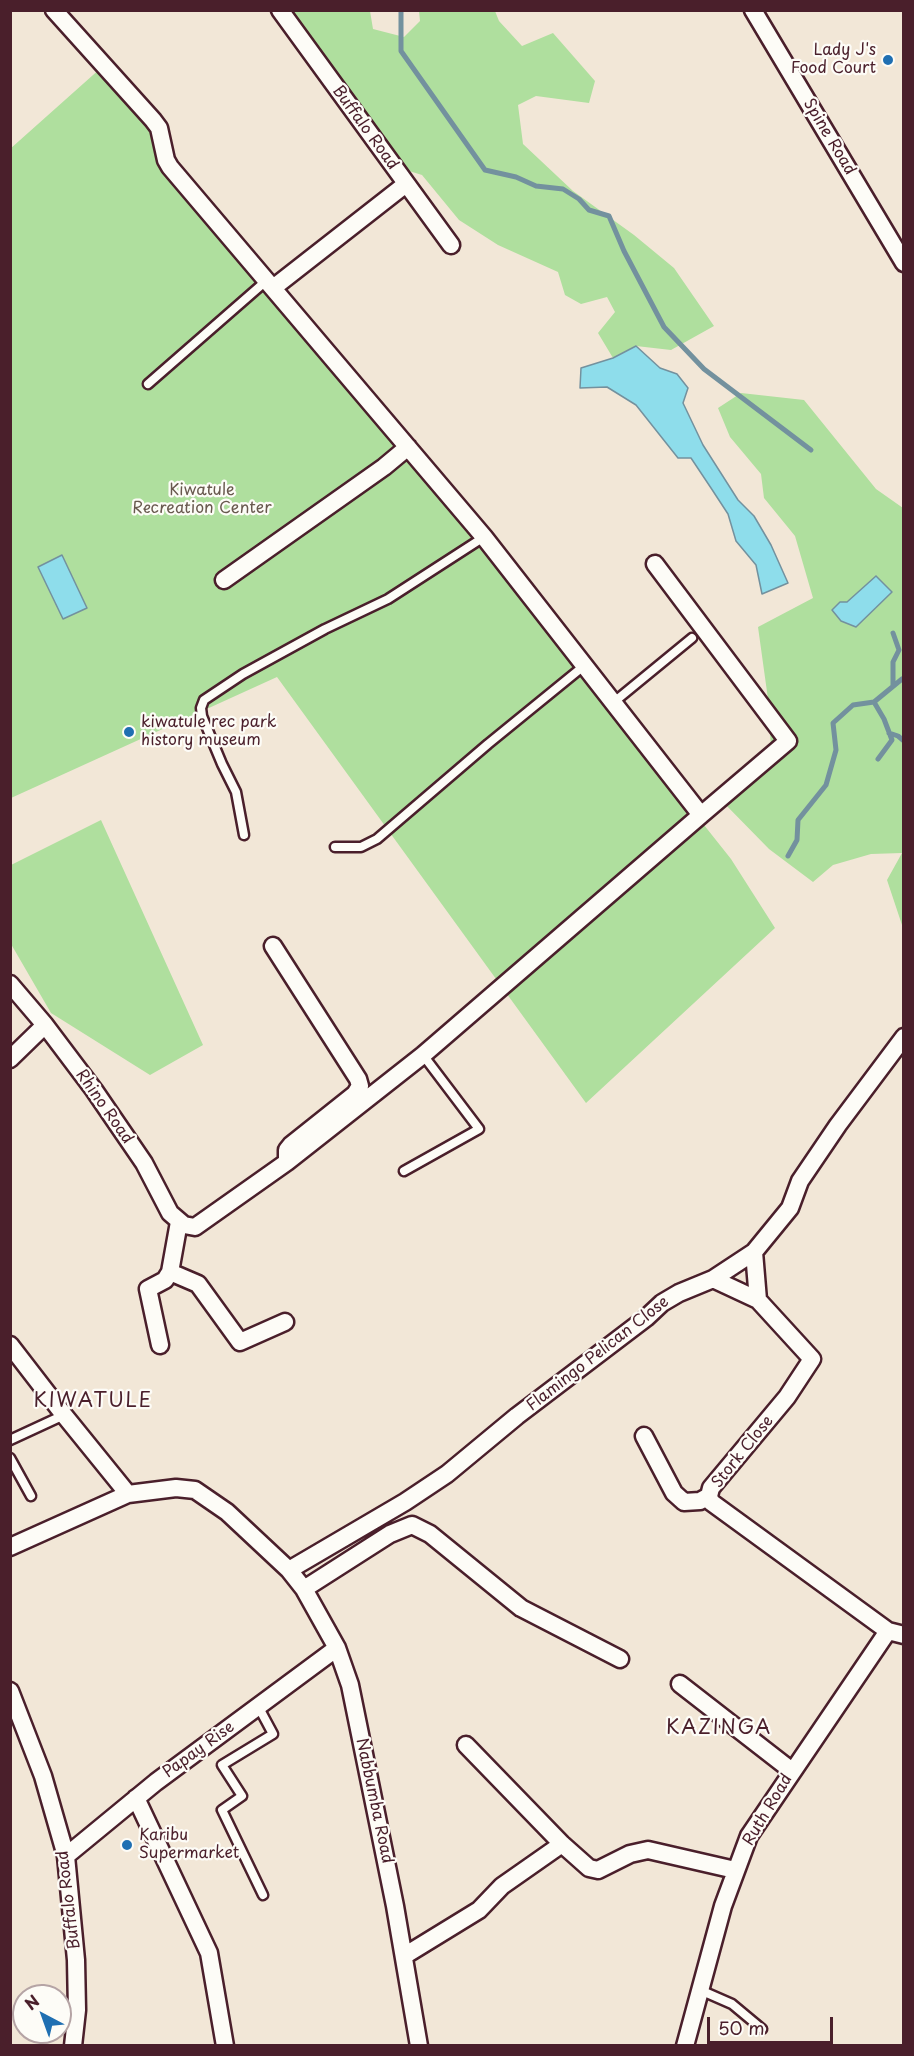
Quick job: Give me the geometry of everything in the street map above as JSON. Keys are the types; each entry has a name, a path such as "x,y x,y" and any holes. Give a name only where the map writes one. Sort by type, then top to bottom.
{"street":[{"path":"54,10 153,120 159,128 166,160 170,167 484,537 701,815"},
{"name":"Buffalo Road","path":"280,10 451,245"},
{"name":"Spine Road","path":"753,10 903,263"},
{"path":"270,284 406,184"},
{"path":"224,579 384,467 408,447"},
{"path":"160,1345 148,1289 165,1280 170,1272 187,1224 287,1162 423,1055 788,741 654,564"},
{"path":"273,946 358,1078 360,1086 355,1094 291,1145 287,1150 287,1162"},
{"name":"Rhino Road","path":"10,984 45,1025 94,1090 139,1155 166,1207 187,1224"},
{"path":"10,1059 45,1025"},
{"name":"Flamingo Pelican Close","path":"289,1570 405,1502 447,1473 517,1416 646,1318 662,1303 679,1293 713,1279 754,1252 790,1208 800,1181 903,1037"},
{"path":"754,1252 758,1300"},
{"path":"170,1272 198,1284 240,1342 285,1322"},
{"name":"Stork Close","path":"713,1279 758,1300 812,1359 787,1397 711,1488 711,1502 719,1510 896,1633"},
{"path":"10,1345 128,1494"},
{"path":"644,1436 674,1493 684,1502 700,1502 710,1496"},
{"name":"Nabbumba Road","path":"10,1547 128,1494 176,1488 195,1490 227,1512 289,1570 304,1589 337,1648 350,1685 404,1956 419,2046"},
{"path":"304,1589 390,1534 412,1525 430,1534 521,1608 620,1659"},
{"name":"Ruth Road","path":"686,2046 735,1870 749,1836 792,1771 896,1633"},
{"name":"Papay Rise","path":"66,1856 136,1798 337,1648"},
{"path":"680,1684 792,1771"},
{"name":"Buffalo Road","path":"10,1691 43,1776 66,1856 76,1960 73,2046"},
{"path":"466,1745 562,1844 589,1868 598,1870 630,1854 648,1850 735,1870"},
{"path":"136,1798 209,1953 225,2046"},
{"path":"404,1956 479,1910 502,1886 562,1844"}],"lane":[{"path":"148,384 270,284"},
{"path":"244,835 236,792 202,716 201,708 204,700 253,668 325,629 388,599 441,567 484,537"},
{"path":"614,702 692,638"},
{"path":"335,847 362,847 377,839 585,664"},
{"path":"404,1171 479,1129 423,1055"},
{"path":"10,1440 64,1415"},
{"path":"10,1458 31,1496"},
{"path":"258,1706 273,1734 222,1765 242,1796 222,1810 263,1895"},
{"path":"700,1990 732,2004 762,2029"}],"green space":[{"path":"286,11 370,11 373,29 404,37 420,21 419,11 495,11 499,21 522,46 553,33 595,81 589,103 536,96 518,105 523,144 573,191 634,235 674,268 714,326 671,350 636,346 613,358 598,333 615,312 607,297 581,304 565,295 558,272 498,245 459,220 422,175 406,170"},
{"name":"Kiwatule Recreation Center","path":"102,67 731,859 775,928 586,1103 277,677 11,798 10,149"},
{"path":"741,393 804,400 876,489 903,508 903,928 887,880 902,853 871,854 833,865 813,882 769,849 721,800 771,748 768,699 758,627 813,598 795,536 764,498 761,474 730,437 718,408"},
{"path":"101,820 203,1045 150,1075 51,1013 11,944 11,865"}],"water":[{"path":"636,346 660,368 677,374 688,388 683,403 703,445 738,500 754,516 771,545 788,583 762,594 756,565 736,541 728,514 691,458 678,458 636,405 607,387 580,388 581,368 613,358"},
{"path":"62,555 87,608 63,619 38,567"},
{"path":"876,576 892,592 856,627 841,621 832,610 840,602 847,602"}],"waterway":[{"path":"401,10 401,51 485,170 516,177 536,186 563,189 579,199 589,210 609,216 624,251 664,327 704,369 811,450"},
{"path":"893,633 899,650 893,662 893,686"},
{"path":"878,759 892,740 874,702 902,679"},
{"path":"788,856 797,840 798,820 826,785 836,750 833,723 853,705 874,702"},
{"path":"889,733 904,741"}],"place":[{"name":"Lady J's Food Court","path":"888,60"},
{"name":"kiwatule rec park history museum","path":"129,732"},
{"name":"Karibu Supermarket","path":"127,1845"}],"district":[{"name":"KIWATULE","path":"93,1401"},
{"name":"KAZINGA","path":"719,1728"}]}
